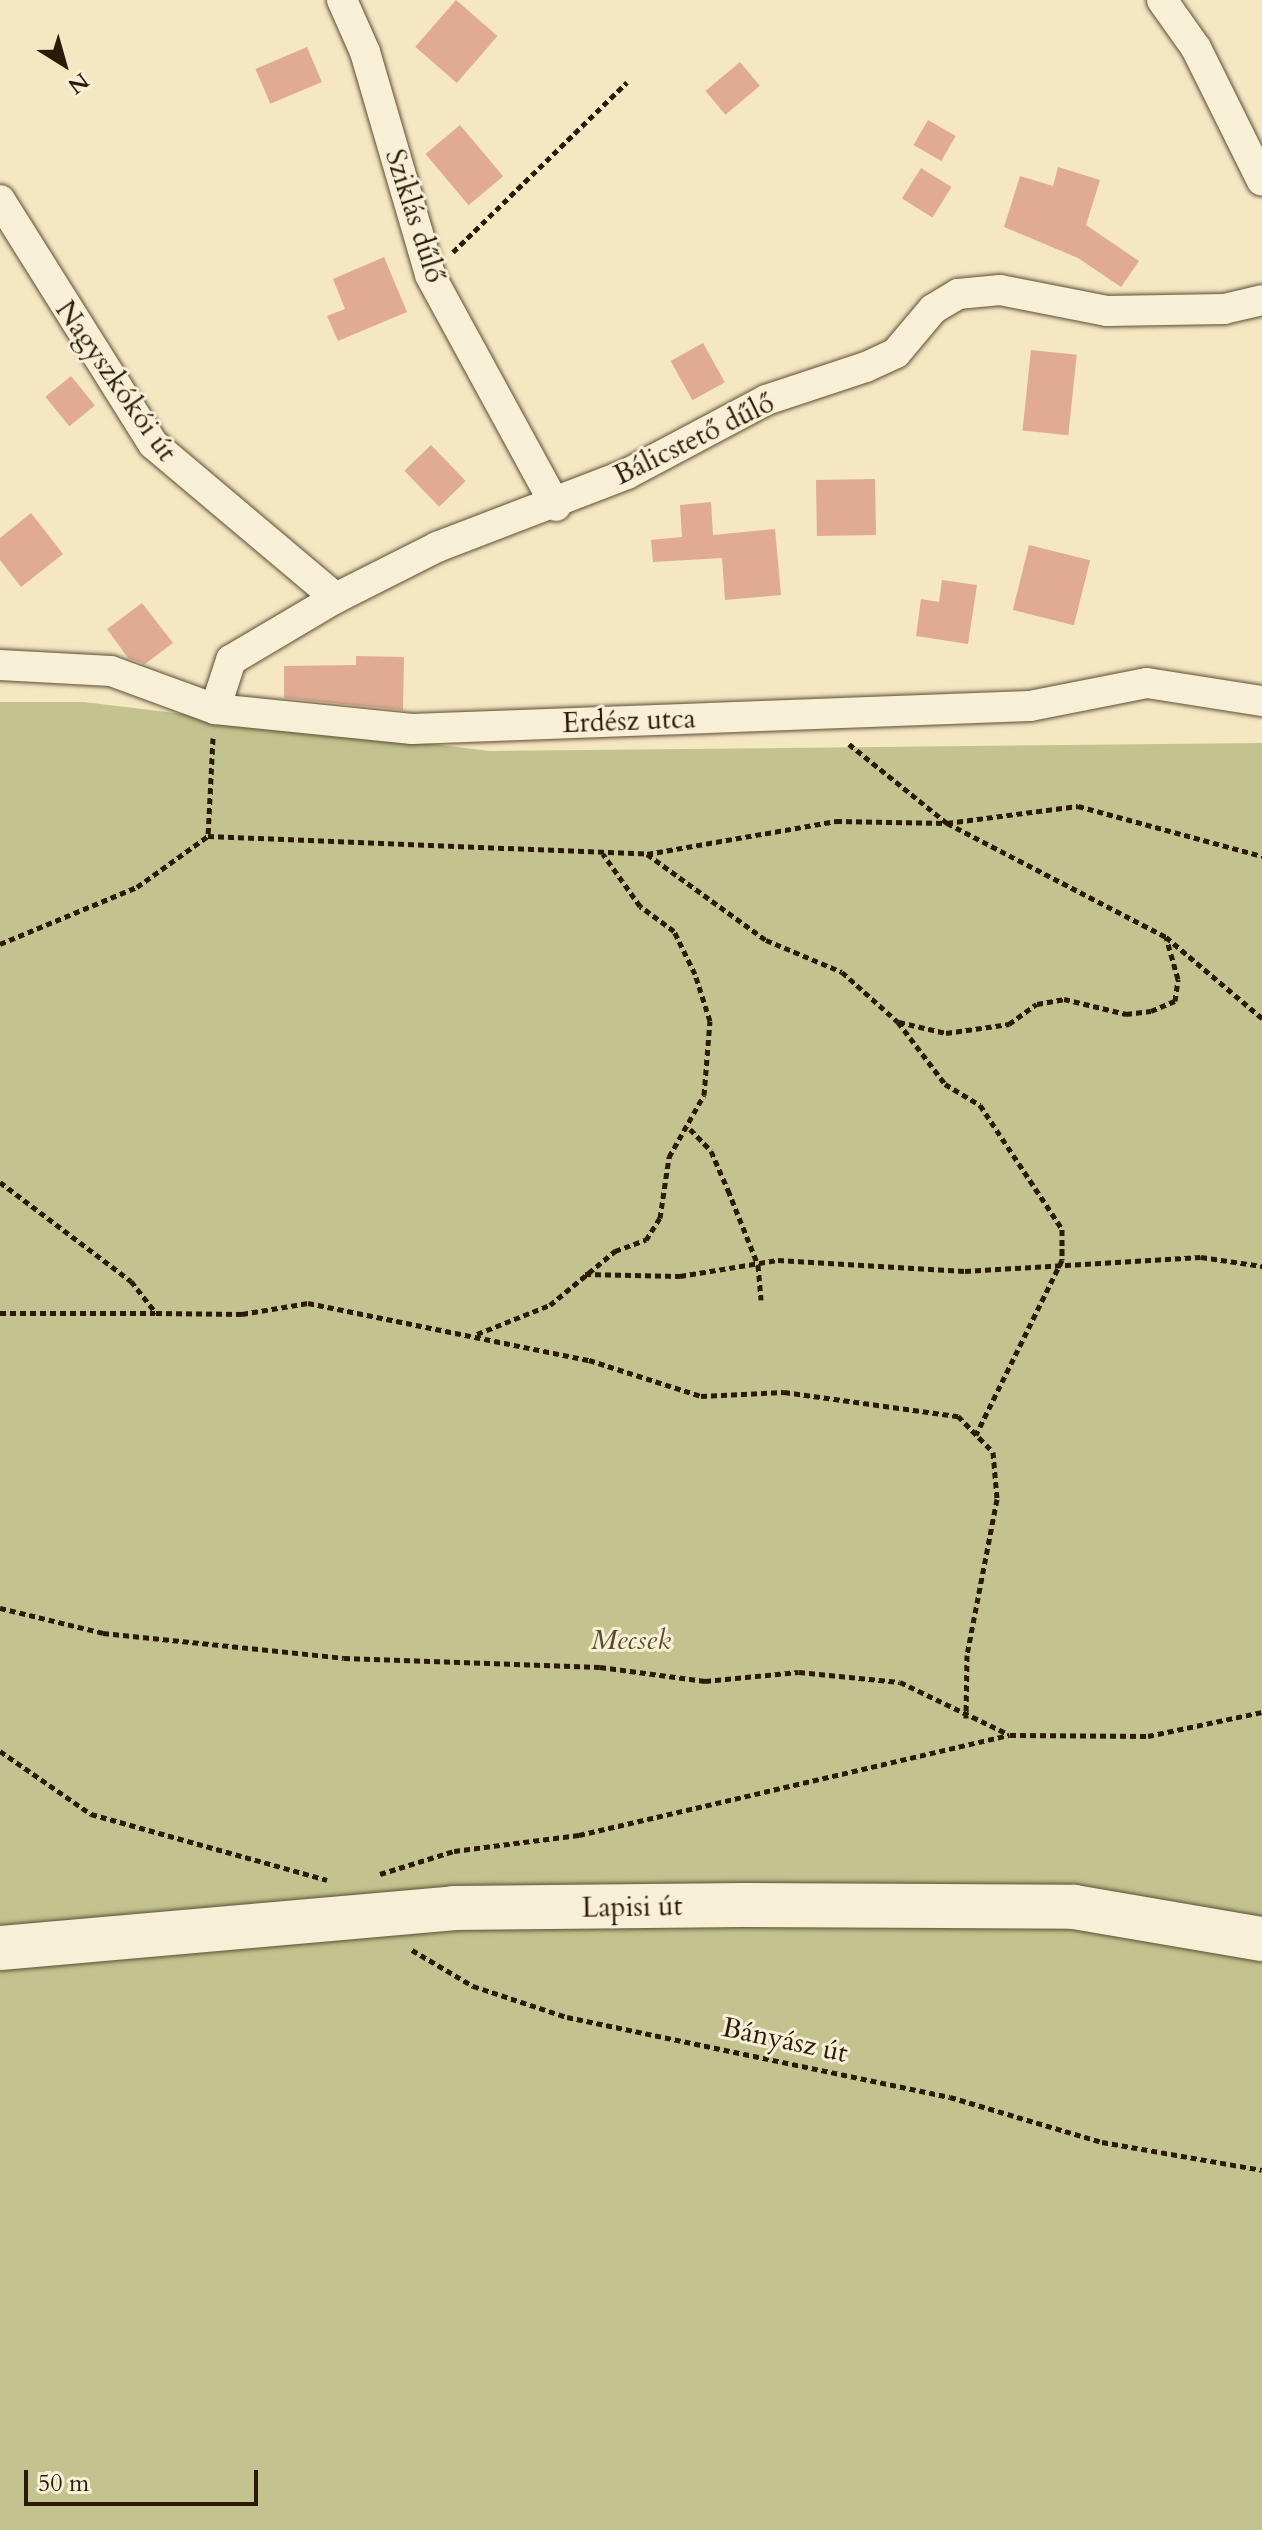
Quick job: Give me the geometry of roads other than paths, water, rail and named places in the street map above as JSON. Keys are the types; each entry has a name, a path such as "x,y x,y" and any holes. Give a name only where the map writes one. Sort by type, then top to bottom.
{"street":[{"name":"Sziklás dűlő","path":"342,0 365,52 430,275 556,506"},
{"path":"1162,0 1196,48 1262,181"},
{"name":"Nagyszkókói út","path":"0,200 153,444 336,598"},
{"name":"Bálicstető dűlő","path":"215,709 231,660 336,598 437,547 556,506 766,400 896,353 933,309 958,294 1000,290 1107,311 1224,309 1262,300"},
{"name":"Erdész utca","path":"0,665 111,671 215,709 412,729 1030,706 1147,683 1262,701"},
{"name":"Lapisi út","path":"0,1948 366,1895 453,1908 1074,1907 1262,1939"}],"park label":[{"name":"Mecsek","path":"631,1640"}]}
